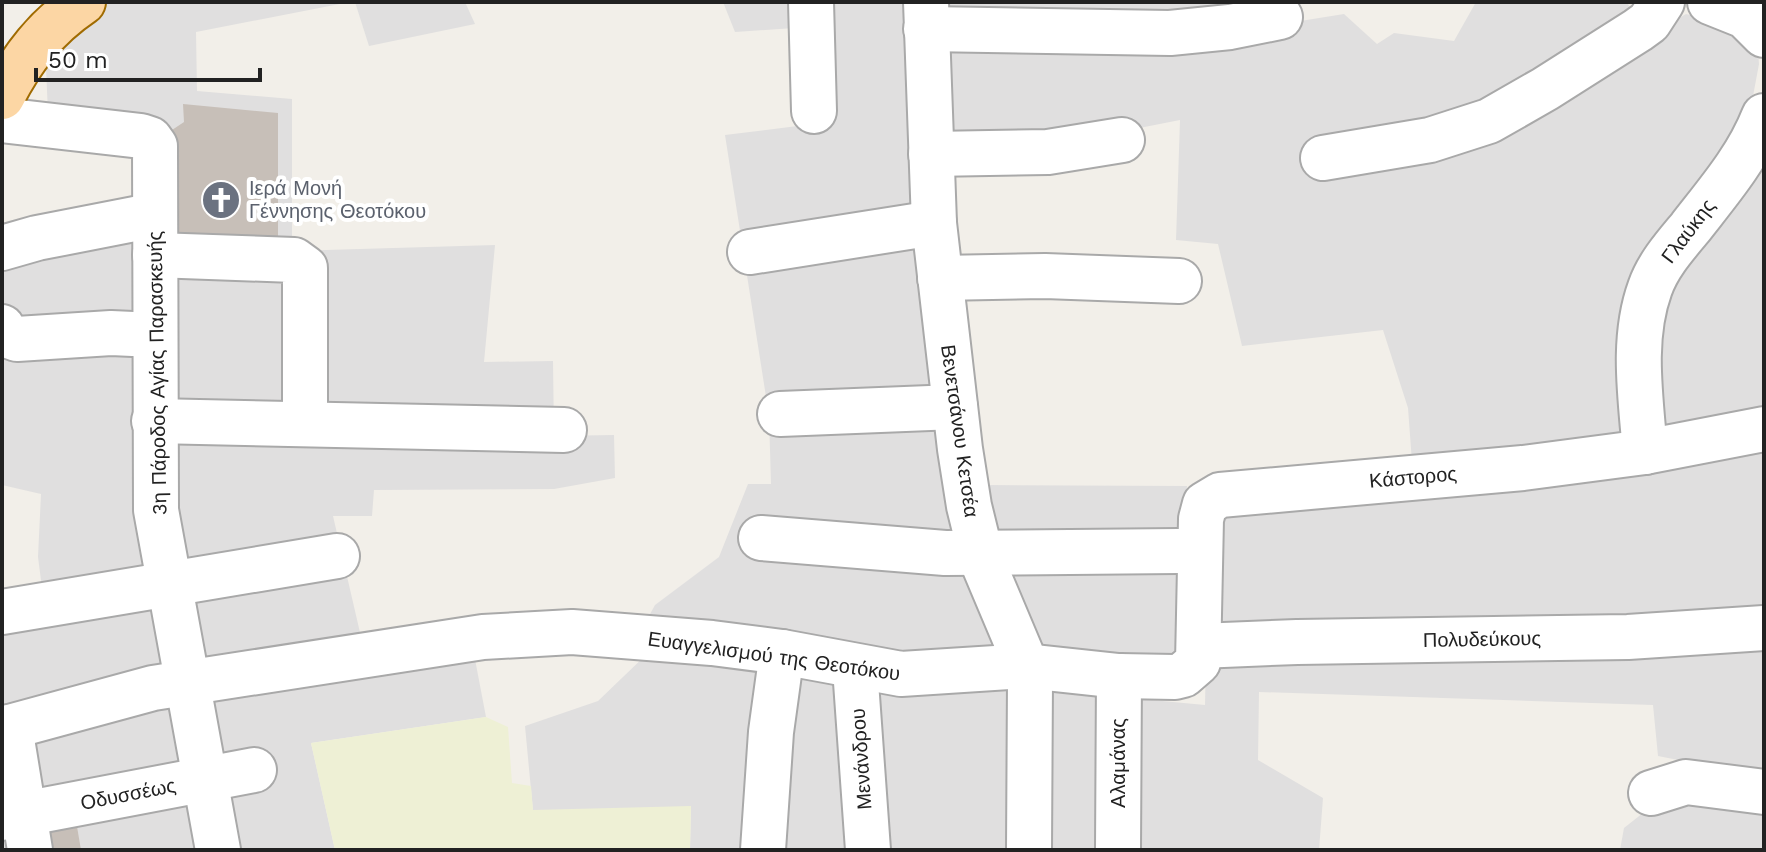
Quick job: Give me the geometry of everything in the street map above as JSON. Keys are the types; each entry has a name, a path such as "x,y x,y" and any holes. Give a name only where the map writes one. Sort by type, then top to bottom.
{"main road":[{"path":"2,97 43,33 83,2"}],"street":[{"path":"811,2 814,111"},
{"path":"1323,158 1430,140 1489,121 1522,104 1638,30 1649,22 1662,2"},
{"path":"926,16 1170,33 1230,27 1280,17"},
{"name":"Βενετσάνου Κετσέα","path":"926,16 934,223 969,506 980,552 1026,666 1030,701 1029,850"},
{"name":"Γλαύκης","path":"1645,452 1639,363 1640,326 1650,288 1664,259 1747,154 1764,116"},
{"name":"3η Πάροδος Αγίας Παρασκευής","path":"2,120 150,139 157,151 156,510 218,850"},
{"path":"931,154 1048,152 1122,140"},
{"path":"750,252 934,223"},
{"path":"2,248 68,231 155,235 301,263 307,274 305,424"},
{"path":"940,278 1045,276 1179,281"},
{"path":"2,327 6,335 17,339 111,333 155,335"},
{"path":"780,414 955,407"},
{"path":"154,421 564,430"},
{"name":"Κάστορος","path":"1199,646 1201,519 1205,504 1220,495 1523,468 1645,452 1764,429"},
{"path":"761,538 919,552 1179,551"},
{"path":"2,612 337,556"},
{"name":"Πολυδεύκους","path":"1199,646 1628,637 1764,628"},
{"name":"Ευαγγελισμού της Θεοτόκου","path":"6,728 132,693 187,682 483,637 532,633 572,632 712,643 782,652 855,668 901,674 1026,666 1119,676 1175,677 1183,675 1198,662 1199,646"},
{"path":"763,850 771,732 782,652"},
{"name":"Μενάνδρου","path":"855,668 868,850"},
{"name":"Αλαμάνας","path":"1118,850 1119,676"},
{"path":"6,728 19,827"},
{"name":"Οδυσσέως","path":"19,827 204,779 254,770"},
{"path":"1651,793 1686,782 1764,792"}],"shaded area":[{"path":"73,2 350,2 196,32 197,91 292,99 292,251 495,245 484,362 553,361 554,436 614,435 615,478 554,489 374,490 372,516 333,516 368,667 474,654 486,717 311,743 335,850 2,850 2,628 46,619 38,557 41,494 2,485 2,256 164,231 166,123 48,113 46,68 84,26"},
{"path":"355,2 465,2 475,24 369,46"},
{"path":"723,2 1279,2 1288,23 1344,14 1377,44 1394,33 1454,41 1476,2 1627,2 1645,38 1686,14 1730,25 1758,51 1759,64 1748,123 1688,208 1631,437 1412,462 1408,408 1383,330 1242,346 1218,244 1176,240 1180,120 1119,132 915,149 1007,649 925,660 644,625 655,605 719,557 748,484 771,484 769,416 725,135 821,123 823,26 735,32"},
{"path":"1764,153 1764,415 1659,431 1655,359 1666,288"},
{"path":"1764,439 1764,613 1211,635 1214,505"},
{"path":"986,485 1187,486 1180,542 1001,540"},
{"path":"1181,561 1185,654 1171,664 1043,653 1002,568"},
{"path":"1764,639 1764,777 1658,756 1653,705 1259,692 1258,760 1323,798 1319,850 690,850 691,807 533,811 525,726 598,701 649,652 767,668 875,695 981,684 1205,705 1206,658"},
{"path":"1662,798 1764,802 1764,850 1620,850 1624,828"}],"green space":[{"path":"486,717 508,727 512,783 531,786 533,810 691,806 690,850 335,850 311,743"}],"building":[{"name":"Ιερά Μονή Γέννησης Θεοτόκου","path":"183,104 278,113 278,251 165,248 166,134 184,122"},
{"path":"74,809 81,850 38,850 34,818"}],"place":[{"name":"Ιερά Μονή Γέννησης Θεοτόκου","path":"221,200"}]}
